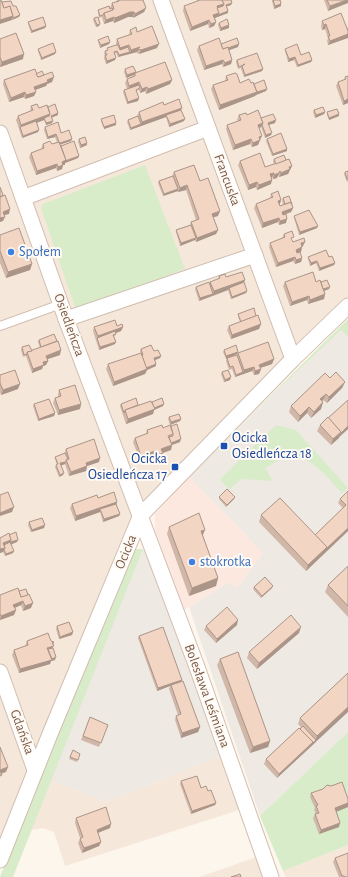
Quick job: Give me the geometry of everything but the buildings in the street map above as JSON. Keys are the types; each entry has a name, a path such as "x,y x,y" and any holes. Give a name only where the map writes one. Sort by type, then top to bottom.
{"street":[{"name":"Francuska","path":"161,0 293,359"},
{"path":"23,198 208,128"},
{"name":"Osiedleńcza","path":"0,133 66,319 141,515"},
{"path":"66,319 255,254"},
{"name":"Ocicka","path":"0,860 35,770 141,515 293,359 348,306"},
{"name":"Bolesława Leśmiana","path":"141,515 271,877"},
{"name":"Gdańska","path":"0,672 35,770"}],"lane":[{"path":"0,326 61,304"}],"shaded area":[{"path":"0,0 348,0 348,303 142,502 0,848"},
{"path":"341,330 348,337 348,732 260,816 189,607 229,582 237,588 263,553 189,477 254,412"},
{"path":"189,477 263,553 237,588 229,582 184,610 155,530 155,514"},
{"path":"143,549 149,555 220,756 107,802 50,780"},
{"path":"220,756 239,810 65,866 54,832 43,828 31,830 50,780 107,802"},
{"path":"348,845 348,877 286,877 283,871"},
{"path":"257,857 264,877 199,877"}],"green space":[{"path":"145,165 185,269 76,310 41,208 43,204"},
{"path":"348,319 348,337 341,330 254,412"},
{"path":"276,425 296,430 348,488 342,493 317,467 301,458 293,456 284,457 265,468 273,481 241,479 229,490 220,479"},
{"path":"132,549 143,549 13,877 0,877"},
{"path":"348,732 348,845 283,871 260,816"}],"place":[{"name":"Społem","path":"11,252"},
{"name":"Ocicka Osiedleńcza 18","path":"224,446"},
{"name":"Ocicka Osiedleńcza 17","path":"175,467"},
{"name":"stokrotka","path":"192,562"}]}
